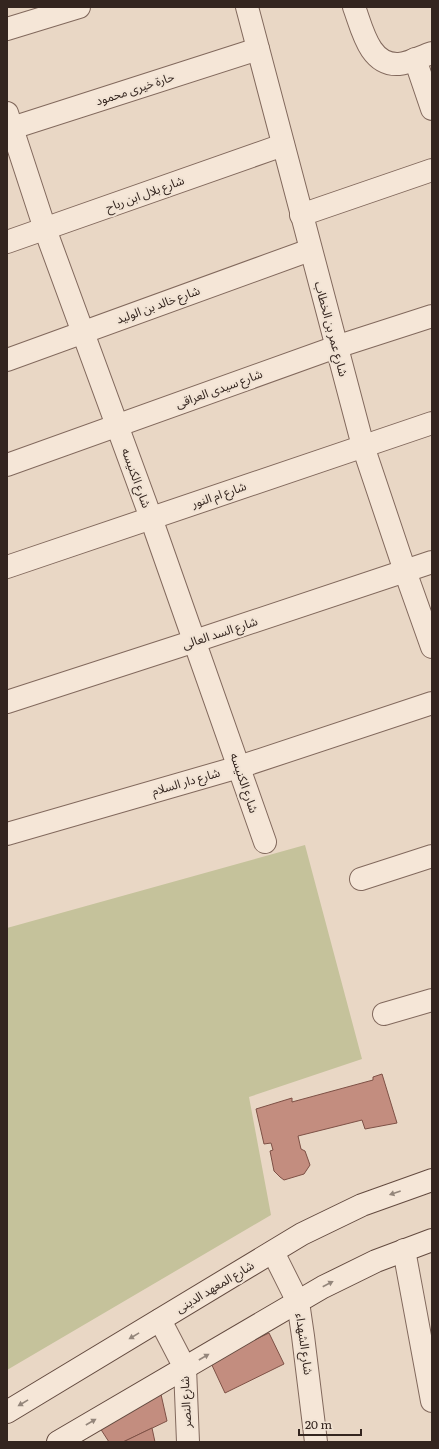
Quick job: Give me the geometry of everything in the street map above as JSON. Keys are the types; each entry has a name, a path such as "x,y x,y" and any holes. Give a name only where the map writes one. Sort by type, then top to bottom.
{"street":[{"path":"7,29 79,7"},
{"name":"شارع عمر بن الخطاب","path":"247,7 363,446 404,571 432,647"},
{"path":"354,7 370,48 377,57 388,62 400,64 423,56 432,109"},
{"name":"حارة خيرى محمود","path":"9,121 258,49"},
{"name":"شارع الكنيسه","path":"9,121 45,230 151,518 265,842"},
{"name":"شارع بلال ابن رباح","path":"7,242 45,230 283,145"},
{"path":"301,215 432,170"},
{"name":"شارع خالد بن الوليد","path":"7,360 310,250"},
{"name":"شارع سيدى العراقى","path":"7,465 336,347 432,316"},
{"name":"شارع ام النور","path":"7,567 432,423"},
{"name":"شارع السد العالى","path":"7,702 195,642 432,562"},
{"name":"شارع دار السلام","path":"7,834 239,767 432,703"},
{"path":"361,879 432,856"},
{"path":"384,1014 432,1000"},
{"name":"شارع المعهد الدينى","path":"7,1412 302,1234 368,1202 432,1180"},
{"path":"58,1442 349,1273 432,1240"},
{"path":"404,1250 432,1401"},
{"name":"شارع الشهداء","path":"273,1252 298,1302 304,1336 316,1442"},
{"name":"شارع النصر","path":"160,1320 185,1368 188,1442"}],"shaded area":[{"path":"305,845 362,1059 249,1097 271,1215 7,1370 7,928"}],"building":[{"path":"382,1074 397,1123 365,1129 362,1120 298,1136 301,1149 305,1151 310,1165 304,1174 284,1180 274,1171 270,1151 273,1150 271,1143 264,1144 256,1109 292,1098 292,1102 373,1080 373,1077"},
{"path":"269,1333 284,1364 225,1393 210,1361"},
{"path":"160,1390 167,1421 123,1442 109,1442 100,1428"},
{"path":"152,1428 155,1442 123,1442"}]}
